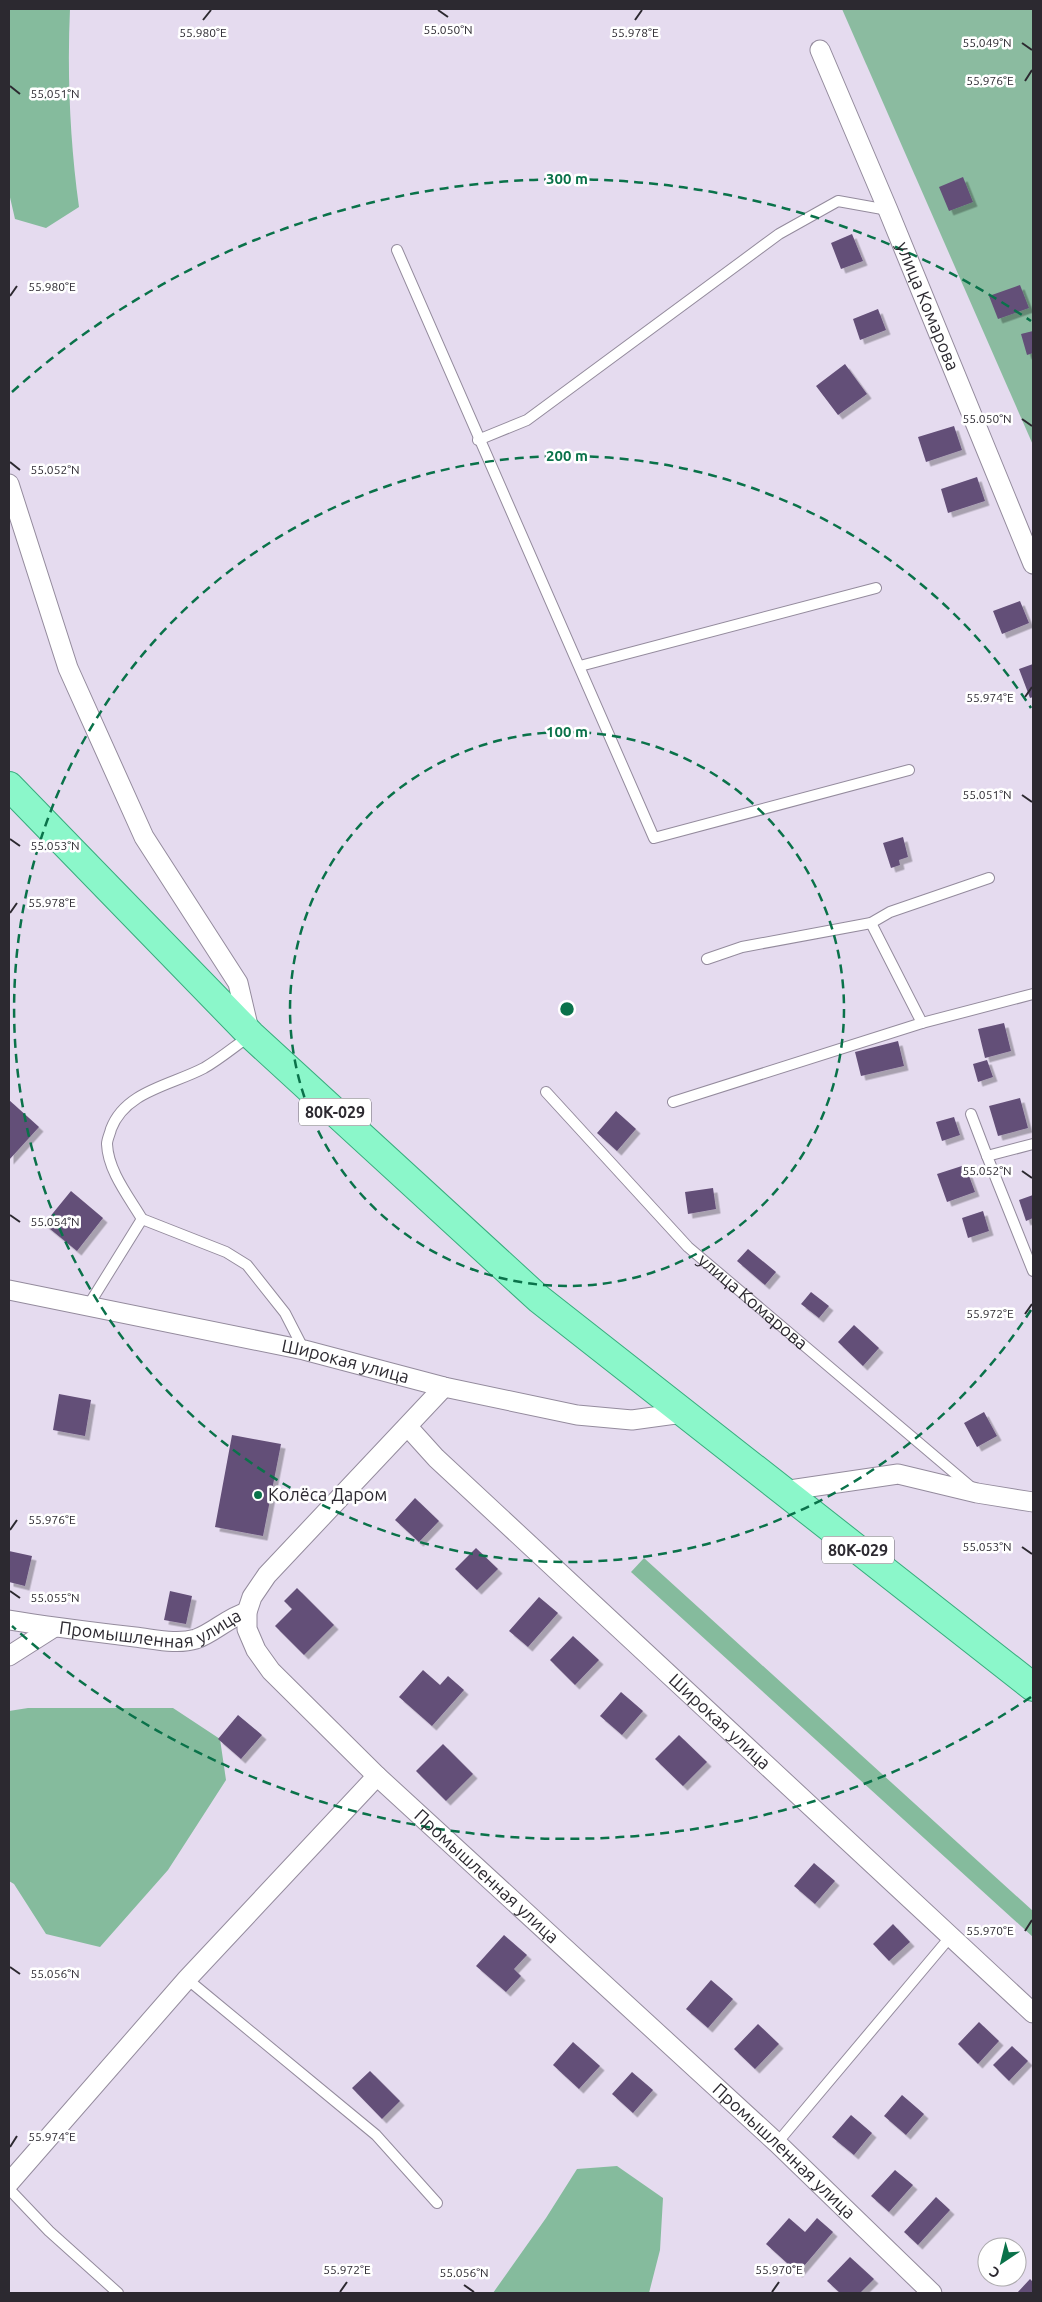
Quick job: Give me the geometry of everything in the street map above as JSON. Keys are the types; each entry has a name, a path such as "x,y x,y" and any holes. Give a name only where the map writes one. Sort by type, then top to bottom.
{"main road":[{"name":"80К-029","path":"9,786 251,1035 540,1299 1033,1687"}],"street":[{"name":"улица Комарова","path":"820,50 888,210 1033,564"},
{"path":"9,484 68,668 144,837 238,983 251,1035"},
{"name":"Широкая улица","path":"9,1290 304,1350 444,1387 577,1415 632,1420 683,1413"},
{"path":"247,1612 252,1597 267,1575 444,1387"},
{"name":"Широкая улица","path":"408,1427 436,1458 1033,2013"},
{"path":"784,1491 898,1474 977,1493 1033,1502"},
{"name":"Промышленная улица","path":"9,1620 53,1628 172,1641 195,1639 232,1617 247,1612 247,1629 256,1650 271,1670 377,1776 777,2143 932,2293"},
{"path":"9,1656 53,1628"},
{"path":"9,2183 187,1979 377,1776"}],"lane":[{"path":"478,440 527,420 779,234 838,202 888,210"},
{"path":"396,250 654,838 909,770"},
{"path":"580,666 876,588"},
{"path":"707,959 742,947 871,922 890,912 989,878"},
{"path":"871,922 922,1024"},
{"path":"672,1102 922,1024 1033,994"},
{"path":"251,1035 205,1067 176,1081 144,1093 127,1105 114,1122 107,1142 112,1168 142,1219 226,1252 247,1265 285,1313 304,1350"},
{"name":"улица Комарова","path":"546,1092 688,1247 977,1493"},
{"path":"972,1114 1033,1271"},
{"path":"987,1156 1033,1144"},
{"path":"88,1306 142,1219"},
{"path":"777,2143 951,1936"},
{"path":"187,1979 376,2135 437,2203"},
{"path":"9,2189 49,2231 118,2293"}],"green space":[{"path":"9,9 70,9 70,108 73,158 79,207 46,228 15,219 9,193"},
{"path":"842,9 1033,9 1033,445"},
{"path":"644,1558 1033,1911 1033,1937 631,1572"},
{"path":"28,1708 173,1708 220,1739 226,1780 168,1870 100,1947 46,1934 14,1884 9,1881 9,1711"},
{"path":"617,2166 663,2198 660,2250 649,2293 493,2293 546,2218 577,2169"}],"building":[{"path":"963,177 973,202 949,211 939,187"},
{"path":"852,234 863,261 841,269 831,243"},
{"path":"1020,285 1029,308 998,319 989,296"},
{"path":"878,309 886,330 860,340 853,319"},
{"path":"1033,331 1033,353 1027,355 1021,334"},
{"path":"845,364 867,394 838,415 816,386"},
{"path":"954,426 962,450 926,462 918,437"},
{"path":"977,477 985,501 948,513 941,489"},
{"path":"1020,601 1029,623 1002,634 993,611"},
{"path":"1033,664 1033,697 1030,698 1019,669"},
{"path":"903,837 908,857 899,860 900,865 891,868 883,843"},
{"path":"1004,1023 1011,1051 985,1058 978,1029"},
{"path":"898,1041 904,1066 861,1076 855,1052"},
{"path":"987,1060 993,1077 978,1082 973,1064"},
{"path":"1020,1098 1028,1128 998,1136 989,1106"},
{"path":"9,1100 39,1127 9,1160"},
{"path":"616,1111 636,1129 617,1151 597,1133"},
{"path":"954,1117 960,1135 942,1141 936,1122"},
{"path":"965,1165 975,1192 947,1202 937,1174"},
{"path":"713,1188 716,1209 688,1214 685,1192"},
{"path":"71,1191 103,1218 77,1251 44,1224"},
{"path":"1033,1195 1033,1218 1026,1221 1019,1200"},
{"path":"983,1211 989,1231 968,1238 962,1218"},
{"path":"748,1249 776,1272 765,1285 737,1261"},
{"path":"811,1292 829,1306 819,1318 801,1304"},
{"path":"854,1325 879,1348 863,1366 838,1342"},
{"path":"59,1394 91,1400 85,1436 53,1430"},
{"path":"984,1412 997,1436 977,1447 964,1423"},
{"path":"232,1435 281,1444 263,1536 215,1527"},
{"path":"415,1498 439,1521 419,1542 395,1520"},
{"path":"476,1548 498,1569 477,1590 455,1569"},
{"path":"9,1551 32,1556 25,1586 9,1582"},
{"path":"297,1588 334,1625 304,1655 275,1626 292,1609 284,1601"},
{"path":"170,1591 192,1596 186,1624 164,1620"},
{"path":"539,1597 558,1613 528,1647 509,1631"},
{"path":"573,1636 599,1660 575,1685 550,1660"},
{"path":"423,1670 440,1685 448,1676 464,1690 432,1726 399,1697"},
{"path":"621,1692 643,1711 622,1735 600,1716"},
{"path":"238,1715 262,1735 241,1759 218,1739"},
{"path":"679,1735 707,1762 683,1786 655,1759"},
{"path":"443,1744 473,1774 446,1801 416,1771"},
{"path":"814,1863 835,1881 815,1904 794,1886"},
{"path":"893,1924 910,1942 889,1961 873,1944"},
{"path":"504,1935 527,1955 514,1969 521,1976 506,1992 476,1966"},
{"path":"711,1980 733,1999 708,2028 686,2009"},
{"path":"979,2022 999,2041 978,2064 958,2044"},
{"path":"758,2024 779,2044 755,2069 734,2049"},
{"path":"573,2042 600,2066 579,2089 553,2065"},
{"path":"1012,2046 1028,2061 1009,2081 993,2065"},
{"path":"370,2071 400,2101 382,2119 352,2088"},
{"path":"632,2072 653,2090 633,2113 612,2094"},
{"path":"902,2095 924,2114 906,2135 884,2116"},
{"path":"851,2115 872,2133 854,2155 832,2137"},
{"path":"895,2170 913,2185 889,2212 871,2196"},
{"path":"936,2197 950,2210 918,2245 904,2232"},
{"path":"789,2218 805,2232 817,2218 833,2232 798,2273 766,2244"},
{"path":"850,2257 874,2279 860,2293 840,2293 827,2281"},
{"path":"1030,2279 1033,2282 1033,2293 1017,2293 1023,2287 1027,2287 1027,2282"}],"place":[{"name":"Колёса Даром","path":"258,1495"}]}
